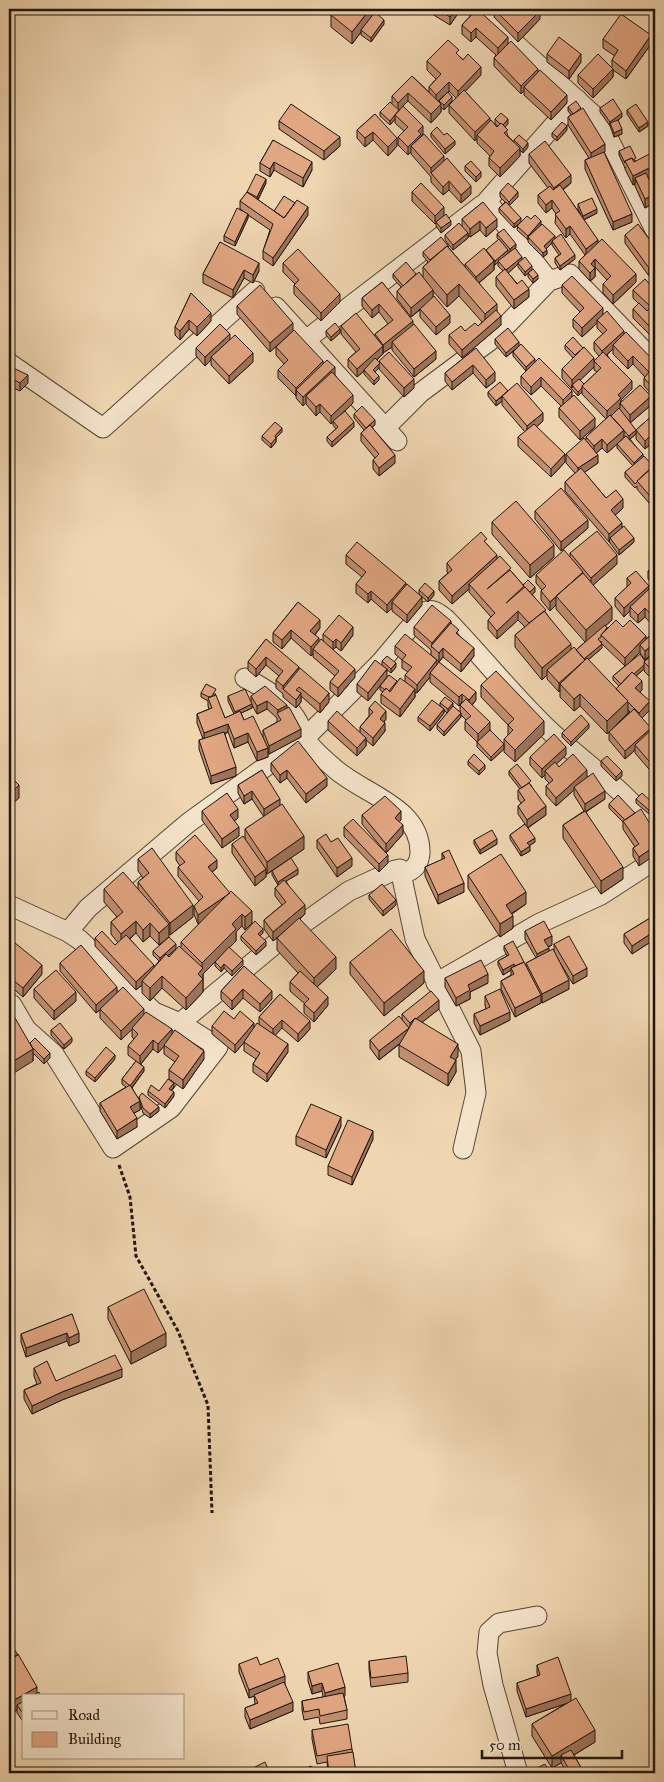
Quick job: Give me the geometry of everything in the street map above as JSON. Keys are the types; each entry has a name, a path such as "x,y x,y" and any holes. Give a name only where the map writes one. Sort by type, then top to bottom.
{"street":[{"path":"477,9 599,120 655,230"},
{"path":"307,339 487,201 577,99"},
{"path":"487,201 549,281"},
{"path":"9,363 103,428 259,288 307,339 391,435 420,393 495,337 549,281 570,274 655,362"},
{"path":"68,932 88,908 188,824 305,738 380,663 422,613 429,609 435,610 474,648 514,694 551,732 596,768 655,830"},
{"path":"245,678 263,687 287,707 299,723 305,738 336,770 394,807 409,821 419,839 420,854 417,866 412,871 403,874"},
{"path":"436,983 538,924 601,895 655,860"},
{"path":"180,1022 280,940 349,891 395,870 400,870 403,874 415,940 470,1050 476,1093 462,1149"},
{"path":"9,905 68,932 80,940 154,1012 180,1022 218,1047 171,1108 113,1148 54,1054 26,1029 9,1003"},
{"path":"518,1773 493,1685 487,1653 489,1632 500,1623 537,1616"}],"path":[{"path":"113,1148 130,1197 136,1256 178,1331 208,1405 212,1513"}],"building":[{"path":"336,9 347,15 352,9 370,9 352,32 331,15"},
{"path":"438,9 456,9 450,17"},
{"path":"477,9 508,37 498,48 476,28 471,33 462,25"},
{"path":"494,9 538,9 540,11 518,33"},
{"path":"375,12 384,20 371,38 361,30"},
{"path":"621,14 651,35 626,71 612,60 618,50 603,39"},
{"path":"559,37 581,54 569,71 547,54"},
{"path":"448,40 459,50 456,53 463,60 468,54 481,67 458,91 449,82 436,95 429,87 441,74 427,61"},
{"path":"511,41 538,69 521,86 494,58"},
{"path":"598,54 613,69 593,89 578,75"},
{"path":"540,70 567,95 551,112 524,87"},
{"path":"412,76 441,104 431,114 408,93 398,103 392,96"},
{"path":"464,90 490,118 475,132 449,105"},
{"path":"448,92 452,97 444,105 439,101"},
{"path":"613,99 622,113 610,122 600,108"},
{"path":"576,101 581,108 573,114 568,107"},
{"path":"390,102 399,110 390,121 380,112"},
{"path":"291,104 340,137 324,151 279,121"},
{"path":"636,104 648,122 639,128 627,110"},
{"path":"403,106 423,126 418,131 421,134 408,147 398,137 408,127 395,115"},
{"path":"583,108 605,144 591,153 568,117"},
{"path":"501,113 508,119 503,125 495,119"},
{"path":"375,114 397,138 388,147 373,132 365,138 357,130"},
{"path":"655,118 655,132 650,120"},
{"path":"491,120 497,127 501,123 508,130 504,133 520,148 500,168 489,158 494,151 477,135"},
{"path":"618,120 622,129 614,133 610,123"},
{"path":"562,122 567,126 557,137 552,133"},
{"path":"437,127 444,135 447,133 455,141 445,149 431,133"},
{"path":"424,134 444,156 431,168 411,146"},
{"path":"519,135 528,143 523,149 514,140"},
{"path":"273,140 312,162 303,178 274,162 270,169 260,163"},
{"path":"545,141 571,175 554,188 529,154"},
{"path":"630,146 636,158 625,161 625,163 619,151"},
{"path":"655,151 655,165 633,176 625,161 632,158 634,162"},
{"path":"604,152 632,214 613,222 585,160"},
{"path":"447,158 471,186 461,195 449,181 443,187 431,173"},
{"path":"471,161 481,172 476,177 465,166"},
{"path":"646,173 650,182 655,180 655,194 645,199 635,178"},
{"path":"256,174 266,179 257,197 247,192"},
{"path":"421,183 444,207 435,216 412,192"},
{"path":"508,183 518,192 509,202 500,192"},
{"path":"560,185 598,240 586,249 570,226 566,229 555,214 560,211 552,200 546,205 538,195 550,186 553,190"},
{"path":"247,192 284,218 297,200 308,207 273,258 263,251 273,224 240,201"},
{"path":"284,196 295,203 284,218 274,211"},
{"path":"592,198 597,209 583,216 578,204"},
{"path":"483,202 497,219 486,228 480,221 470,229 462,219"},
{"path":"506,202 521,218 514,224 499,208"},
{"path":"237,208 248,214 235,242 224,236"},
{"path":"446,214 451,221 441,228 436,222"},
{"path":"535,215 541,221 528,236 517,226 527,216 531,219"},
{"path":"459,223 468,233 453,245 445,235"},
{"path":"542,224 555,236 544,246 547,250 543,253 528,237"},
{"path":"638,224 655,247 655,264 649,268 625,235"},
{"path":"504,229 516,244 510,249 497,234"},
{"path":"561,234 575,255 560,266 555,258 561,254 552,241"},
{"path":"441,237 449,247 447,246 430,260 423,252"},
{"path":"499,239 508,250 495,261 486,250"},
{"path":"602,239 636,274 613,295 603,284 611,276 595,259 591,264 595,268 590,273 579,261"},
{"path":"220,242 259,263 253,275 244,270 233,290 203,274"},
{"path":"447,246 497,304 485,314 459,284 447,295 423,267"},
{"path":"484,248 494,261 476,277 465,264"},
{"path":"515,248 522,257 506,270 498,261"},
{"path":"298,249 340,294 321,313 294,285 299,280 283,263"},
{"path":"525,257 532,266 525,272 518,263"},
{"path":"406,262 416,274 403,286 393,274"},
{"path":"505,269 517,284 522,280 529,289 514,300 496,277"},
{"path":"533,269 538,275 533,279 528,273"},
{"path":"419,272 433,290 411,308 397,291"},
{"path":"572,276 603,308 582,328 573,319 584,308 562,285"},
{"path":"645,279 655,290 655,324 651,328 633,309 639,303 647,311 651,307 633,290"},
{"path":"382,282 413,321 383,345 375,334 393,320 379,304 372,310 362,298"},
{"path":"260,285 293,323 270,343 237,306"},
{"path":"191,293 211,313 197,327 189,320 180,331 175,327"},
{"path":"434,296 450,315 436,327 420,309"},
{"path":"496,310 501,316 462,350 449,335 461,326 465,331 475,323 478,326"},
{"path":"607,311 624,331 602,351 594,342 607,330 597,320"},
{"path":"356,313 383,346 357,369 348,359 360,349 341,326"},
{"path":"335,323 340,329 331,337 326,331"},
{"path":"220,324 230,334 205,357 196,348"},
{"path":"414,324 436,351 414,369 392,342"},
{"path":"508,328 519,342 506,353 495,339"},
{"path":"294,330 323,361 296,388 278,370 288,360 276,347"},
{"path":"626,332 655,362 655,390 644,378 649,372 633,356 628,361 613,345"},
{"path":"235,335 253,353 229,376 211,357"},
{"path":"573,337 583,348 575,355 565,345"},
{"path":"521,344 535,359 526,367 513,352"},
{"path":"584,347 594,358 572,380 562,369"},
{"path":"476,348 495,372 486,380 473,365 452,382 445,373"},
{"path":"389,352 414,379 404,388 379,361"},
{"path":"603,352 632,381 618,395 621,398 607,411 582,386 601,368 594,361"},
{"path":"375,358 380,363 373,370 379,376 374,381 364,370"},
{"path":"539,358 572,391 563,400 541,377 531,387 521,376"},
{"path":"327,360 335,367 303,397 296,390"},
{"path":"9,366 28,375 20,383 9,377"},
{"path":"332,372 353,395 331,416 320,404 316,407 306,396"},
{"path":"579,379 584,384 578,392 572,385"},
{"path":"500,382 508,391 496,401 488,392"},
{"path":"517,383 543,413 527,426 502,396"},
{"path":"640,385 651,396 630,415 620,403"},
{"path":"574,395 595,418 580,431 559,408"},
{"path":"362,406 375,420 366,428 354,414"},
{"path":"619,408 636,430 629,436 611,416"},
{"path":"345,411 354,422 332,442 327,437 338,427 333,421"},
{"path":"655,413 655,431 645,441 636,430"},
{"path":"610,415 624,430 607,445 602,439 594,446 586,437"},
{"path":"275,422 282,428 271,444 262,436"},
{"path":"534,424 565,454 551,469 518,437"},
{"path":"370,425 395,455 379,468 373,460 379,454 361,433"},
{"path":"626,436 643,454 634,463 617,444"},
{"path":"584,438 598,455 578,468 566,454"},
{"path":"644,456 653,466 635,484 625,472"},
{"path":"655,467 655,502 637,481"},
{"path":"581,468 606,498 616,490 623,499 611,510 622,523 609,534 565,482"},
{"path":"561,488 588,520 561,542 535,511"},
{"path":"516,501 554,545 530,565 492,522"},
{"path":"624,526 634,538 619,550 610,538"},
{"path":"597,531 617,555 591,578 570,553"},
{"path":"481,532 487,539 484,541 497,555 452,596 439,581 452,570 447,563"},
{"path":"357,542 406,583 387,605 371,591 368,594 356,584 366,572 346,555"},
{"path":"564,550 583,572 550,602 541,591 546,586 536,575"},
{"path":"500,556 511,568 487,589 510,570 524,586 506,603 525,587 546,610 529,623 518,611 497,631 488,620 495,613 469,584"},
{"path":"655,564 655,580 648,571"},
{"path":"636,571 649,586 624,608 615,598 631,583 627,578"},
{"path":"583,573 612,607 586,630 556,596"},
{"path":"528,580 535,587 530,592 523,585"},
{"path":"425,583 434,591 428,598 419,590"},
{"path":"407,584 422,597 407,615 392,602"},
{"path":"650,588 655,593 655,619 645,608 638,615 630,607"},
{"path":"298,602 320,620 310,631 319,638 311,647 291,630 282,640 273,633"},
{"path":"432,605 451,621 432,643 414,627"},
{"path":"544,611 571,644 542,668 515,635"},
{"path":"339,615 353,627 341,643 336,639 333,642 323,634"},
{"path":"616,620 623,627 630,620 646,636 625,658 601,635"},
{"path":"451,623 459,630 456,633 474,648 461,664 443,648 439,653 431,646"},
{"path":"605,625 607,628 598,639 602,644 584,659 576,650"},
{"path":"655,631 655,648 652,645 645,651 640,645"},
{"path":"405,634 437,660 417,685 405,675 412,667 402,660 406,655 395,646"},
{"path":"266,639 299,667 283,686 276,680 283,671 266,657 256,669 248,662"},
{"path":"321,639 355,669 338,688 330,682 339,671 313,649"},
{"path":"574,647 585,660 559,683 547,670"},
{"path":"655,652 655,667 652,670 644,662"},
{"path":"640,654 645,661 644,665 634,674 632,672 621,684 613,676"},
{"path":"387,656 396,663 391,669 382,661"},
{"path":"587,658 628,701 607,721 580,694 574,699 560,684"},
{"path":"375,660 387,669 368,693 357,684"},
{"path":"439,662 476,692 469,700 462,694 459,697 430,673"},
{"path":"300,668 329,693 320,704 299,687 296,690 301,693 296,700 283,689"},
{"path":"496,671 544,721 515,750 504,739 513,730 508,725 514,719 481,685"},
{"path":"632,672 642,681 635,688 650,701 639,713 616,689"},
{"path":"389,675 397,681 389,691 380,686"},
{"path":"400,678 415,689 400,709 381,694 386,688 390,692"},
{"path":"206,684 216,689 212,696 209,697 201,693"},
{"path":"265,686 287,705 278,710 267,701 257,706 251,696"},
{"path":"245,689 252,704 235,712 228,696"},
{"path":"216,695 225,718 240,711 244,720 253,716 268,748 257,752 248,733 234,739 228,724 204,733 197,714 212,708 208,698"},
{"path":"445,697 453,703 448,709 440,703"},
{"path":"466,699 490,722 478,734 465,721 471,716 460,705"},
{"path":"432,700 444,709 430,726 418,717"},
{"path":"375,701 386,711 380,719 385,723 373,738 360,727 373,712 369,708"},
{"path":"453,706 461,713 444,732 437,725"},
{"path":"289,707 301,729 269,746 263,730 281,720 277,713"},
{"path":"634,709 651,728 625,751 609,732"},
{"path":"337,711 366,738 357,748 328,721"},
{"path":"581,715 589,724 571,742 562,733"},
{"path":"652,729 655,733 655,768 635,745"},
{"path":"490,730 504,744 491,757 477,742"},
{"path":"224,732 236,767 211,776 199,740"},
{"path":"554,734 566,747 542,769 530,757"},
{"path":"298,741 327,778 306,794 287,770 280,775 271,763"},
{"path":"474,754 485,765 479,771 468,761"},
{"path":"573,754 587,770 556,798 546,786 553,780 545,771 555,762 559,767"},
{"path":"607,756 622,771 616,777 601,761"},
{"path":"517,764 531,781 522,788 509,771"},
{"path":"262,770 280,799 264,809 252,791 244,796 238,785"},
{"path":"593,773 605,791 585,804 574,787"},
{"path":"9,775 19,785 9,795"},
{"path":"529,783 546,806 527,820 518,806 525,800 518,790"},
{"path":"227,793 238,809 230,815 239,827 222,839 202,811"},
{"path":"642,793 654,804 649,810 636,799"},
{"path":"618,795 635,813 625,820 609,804"},
{"path":"385,796 401,811 395,818 403,825 386,844 362,815"},
{"path":"282,804 304,836 267,862 245,829"},
{"path":"641,809 655,832 655,846 639,857 633,848 639,844 623,821"},
{"path":"585,811 623,867 601,881 563,825"},
{"path":"353,819 388,855 379,864 344,827"},
{"path":"525,824 535,838 527,843 530,846 521,852 510,835"},
{"path":"492,830 497,839 480,850 474,840"},
{"path":"326,834 331,842 338,838 352,858 337,868 317,840"},
{"path":"195,835 217,860 208,867 230,893 198,915 194,906 203,897 178,867 185,862 176,852"},
{"path":"243,836 266,869 255,877 232,844"},
{"path":"152,848 193,905 170,923 138,882 149,873 138,859"},
{"path":"449,850 464,883 438,895 425,867 445,858 442,853"},
{"path":"501,854 526,892 506,905 513,916 500,924 468,875"},
{"path":"291,858 298,869 278,882 272,871"},
{"path":"123,872 169,924 159,933 150,923 143,930 136,921 121,934 111,922 123,912 104,889"},
{"path":"284,880 305,905 273,932 264,920 286,902 275,888"},
{"path":"382,884 396,900 383,911 369,895"},
{"path":"231,891 252,911 245,917 242,914 232,924 236,929 202,963 181,942"},
{"path":"655,915 655,931 632,946 624,934"},
{"path":"299,918 336,957 314,978 277,938"},
{"path":"255,921 263,929 258,934 266,941 256,951 241,936"},
{"path":"544,921 552,936 544,940 549,948 537,954 525,931"},
{"path":"391,929 424,971 384,1003 350,962"},
{"path":"102,931 115,945 126,935 154,965 136,982 95,938"},
{"path":"569,936 587,968 573,976 554,944"},
{"path":"169,937 176,944 160,958 153,951"},
{"path":"9,938 42,965 23,988 9,977"},
{"path":"513,941 524,962 515,966 514,964 503,970 498,961 509,955 504,946"},
{"path":"81,945 117,987 96,1005 60,963"},
{"path":"179,946 203,968 198,974 203,979 186,998 162,976 150,988 142,981 166,954 169,957"},
{"path":"229,947 243,960 232,971 224,964 221,968 215,962"},
{"path":"553,949 569,980 542,994 526,963"},
{"path":"481,960 488,974 468,985 470,990 456,998 445,978"},
{"path":"524,962 541,995 515,1008 501,981 514,974 511,968"},
{"path":"244,966 272,991 260,1004 243,989 232,1001 221,991"},
{"path":"56,970 76,992 54,1011 34,989"},
{"path":"300,971 328,997 314,1013 304,1004 309,999 290,982"},
{"path":"123,987 144,1009 121,1031 100,1009"},
{"path":"500,989 510,1012 480,1026 474,1014 490,1007 485,996"},
{"path":"431,991 439,1000 410,1023 402,1014"},
{"path":"280,994 310,1021 298,1034 282,1020 273,1029 259,1017"},
{"path":"11,1011 33,1049 9,1064 9,1013"},
{"path":"224,1011 234,1019 240,1011 254,1023 235,1045 212,1026"},
{"path":"146,1012 172,1029 158,1044 153,1040 140,1056 128,1046 138,1034 132,1028"},
{"path":"399,1016 409,1028 379,1051 370,1040"},
{"path":"415,1018 458,1044 450,1057 456,1060 448,1074 399,1045"},
{"path":"60,1023 72,1038 64,1045 51,1030"},
{"path":"257,1023 288,1044 267,1074 253,1064 260,1053 244,1042"},
{"path":"175,1030 204,1051 183,1080 169,1070 179,1056 164,1045"},
{"path":"35,1038 50,1053 44,1059 30,1043"},
{"path":"106,1047 115,1055 95,1078 86,1071"},
{"path":"136,1061 144,1067 130,1086 122,1079"},
{"path":"168,1079 174,1083 169,1089 174,1092 165,1104 148,1091 151,1085 159,1091"},
{"path":"130,1085 140,1101 130,1107 137,1118 117,1131 100,1103"},
{"path":"142,1093 159,1107 150,1114 143,1108 139,1097"},
{"path":"311,1104 341,1117 326,1150 296,1136"},
{"path":"348,1120 373,1131 352,1177 328,1166"},
{"path":"144,1289 166,1333 131,1352 108,1307"},
{"path":"72,1314 79,1333 69,1338 67,1333 26,1348 21,1334"},
{"path":"115,1355 122,1369 62,1392 32,1406 24,1390 41,1383 34,1368 47,1361 56,1381"},
{"path":"9,1641 18,1655 9,1660"},
{"path":"18,1654 37,1687 9,1703 9,1660"},
{"path":"406,1656 408,1673 371,1678 369,1661"},
{"path":"257,1657 260,1665 278,1658 285,1676 249,1690 239,1664"},
{"path":"558,1657 571,1694 526,1709 517,1683 540,1675 537,1665"},
{"path":"338,1663 345,1687 325,1693 322,1683 312,1686 308,1672"},
{"path":"284,1682 293,1702 250,1720 245,1708 258,1703 254,1695"},
{"path":"343,1693 347,1710 320,1716 319,1709 304,1712 302,1701"},
{"path":"576,1698 595,1730 552,1756 532,1724"},
{"path":"22,1702 22,1712 17,1705"},
{"path":"348,1724 352,1749 317,1756 312,1730"},
{"path":"571,1750 584,1773 571,1773 561,1755"},
{"path":"353,1752 356,1773 329,1773 327,1756"},
{"path":"265,1762 270,1773 247,1773 247,1771"},
{"path":"545,1764 550,1773 537,1773 535,1769"},
{"path":"311,1766 314,1773 294,1773"}]}
